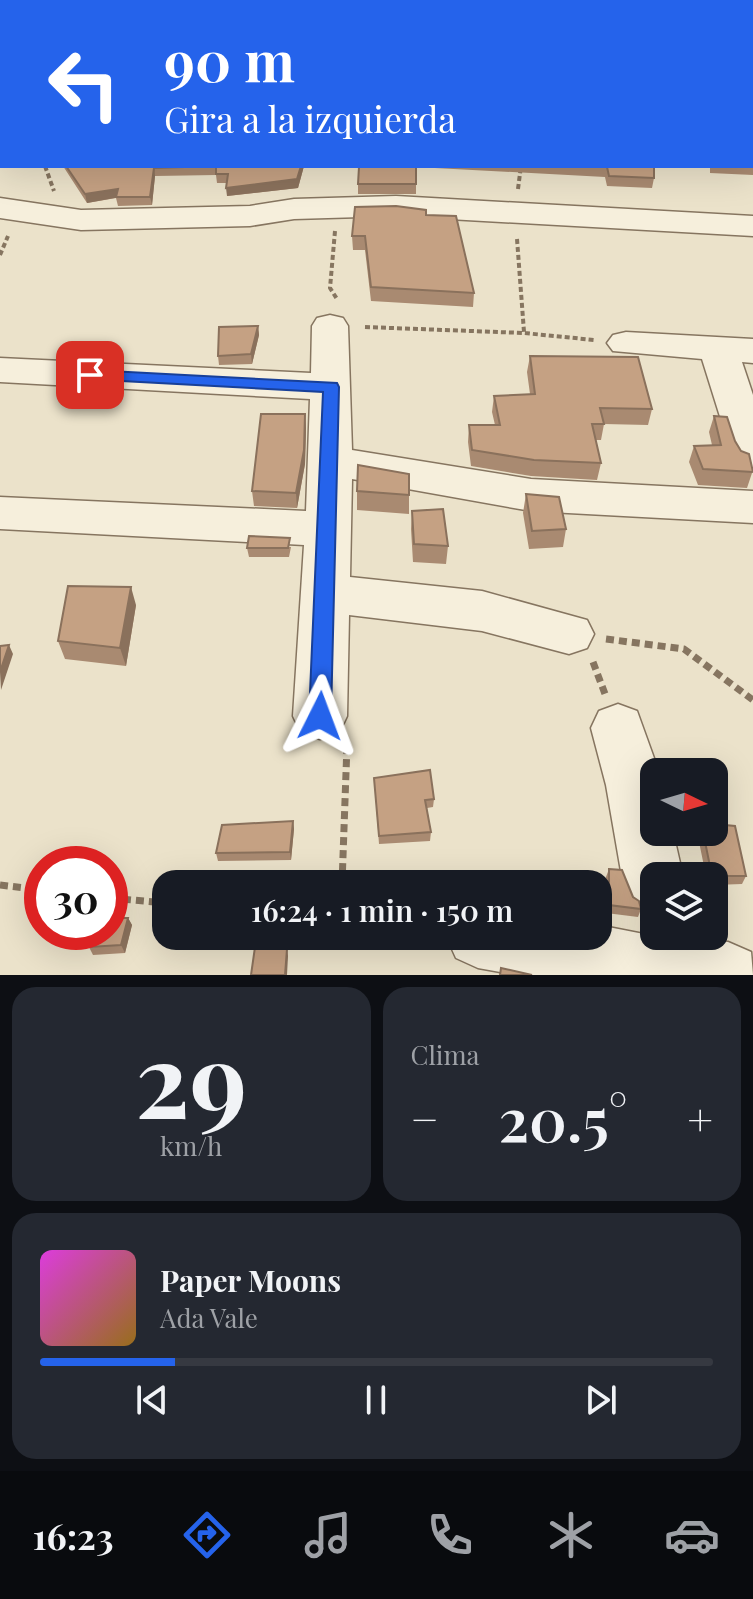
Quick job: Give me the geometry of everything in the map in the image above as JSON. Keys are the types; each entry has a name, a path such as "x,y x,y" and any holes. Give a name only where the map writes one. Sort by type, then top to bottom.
{"street":[{"path":"0,208 81,220 250,216 339,207 452,207 753,226"},
{"path":"330,326 331,461 326,593 334,722"},
{"path":"626,343 736,350 753,455"},
{"path":"0,370 331,387"},
{"path":"331,461 531,495 753,507"},
{"path":"0,513 327,529"},
{"path":"326,593 482,611 569,634"},
{"path":"618,728 632,767 637,809 649,862"},
{"path":"582,950 686,964"}],"path":[{"path":"521,168 516,213 524,333"},
{"path":"339,207 330,288 337,300 330,326 524,333 626,343"},
{"path":"569,634 684,649 753,700"},
{"path":"569,634 594,663 618,728"},
{"path":"334,722 341,870"},
{"path":"0,885 24,888"},
{"path":"128,900 152,902"}],"building":[{"path":"67,168 154,168 150,197 116,197 118,189 85,194"},
{"path":"216,168 300,168 297,179 226,188 228,174 216,174"},
{"path":"359,168 416,168 416,184 358,184"},
{"path":"607,168 654,168 654,178 609,176"},
{"path":"396,206 426,210 426,215 456,216 474,293 371,287 365,236 352,236 355,207"},
{"path":"258,326 251,354 218,356 219,327"},
{"path":"530,356 638,357 652,409 600,408 604,424 592,424 601,463 534,460 472,450 469,425 500,425 494,396 535,394"},
{"path":"261,414 305,414 304,450 296,493 252,491"},
{"path":"714,416 727,417 735,441 741,451 749,454 753,472 703,469 694,446 721,445"},
{"path":"358,465 409,474 409,495 357,491"},
{"path":"526,494 559,497 566,529 532,531"},
{"path":"443,509 448,546 414,544 412,511"},
{"path":"249,536 290,538 288,548 247,548"},
{"path":"68,586 131,587 120,648 58,641"},
{"path":"9,645 0,672 0,646"},
{"path":"430,770 434,799 425,800 431,832 379,836 374,778"},
{"path":"293,821 290,852 216,853 222,825"},
{"path":"728,825 735,826 746,876 728,876 728,862 709,862 706,846 728,846"},
{"path":"609,869 622,870 633,897 639,901 640,909 612,905 612,870"},
{"path":"255,950 287,950 285,975 251,975"},
{"path":"501,968 532,975 500,975"}],"route":[{"path":"90,375 331,387 331,461 320,716"}]}
